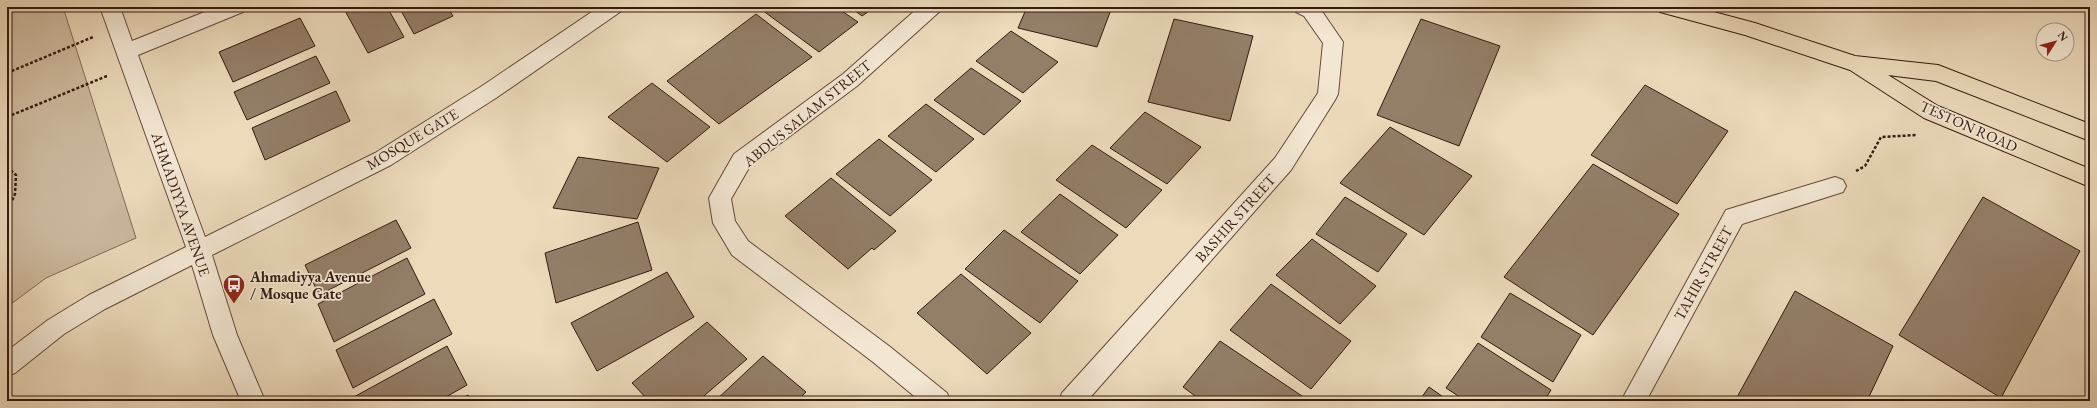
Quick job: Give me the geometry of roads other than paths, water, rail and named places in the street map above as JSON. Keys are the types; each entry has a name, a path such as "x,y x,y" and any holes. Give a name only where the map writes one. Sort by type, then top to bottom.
{"main road":[{"name":"TESTON ROAD","path":"1667,7 1748,28 1854,64 1938,73 2090,133"},
{"name":"TESTON ROAD","path":"1854,64 1931,112 2090,178"}],"street":[{"name":"AHMADIYYA AVENUE","path":"110,7 199,251 225,335 253,401"},
{"path":"129,59 236,7"},
{"name":"MOSQUE GATE","path":"7,365 56,327 97,302 383,159 489,92 613,7"},
{"name":"ABDUS SALAM STREET","path":"932,7 850,80 742,160 720,198 724,223 740,248 882,354 938,401"},
{"name":"BASHIR STREET","path":"1071,401 1283,164 1328,94 1333,42 1307,9"},
{"name":"TAHIR STREET","path":"1633,401 1734,217 1835,186"}],"place":[{"name":"Ahmadiyya Avenue / Mosque Gate","path":"234,304"}]}
